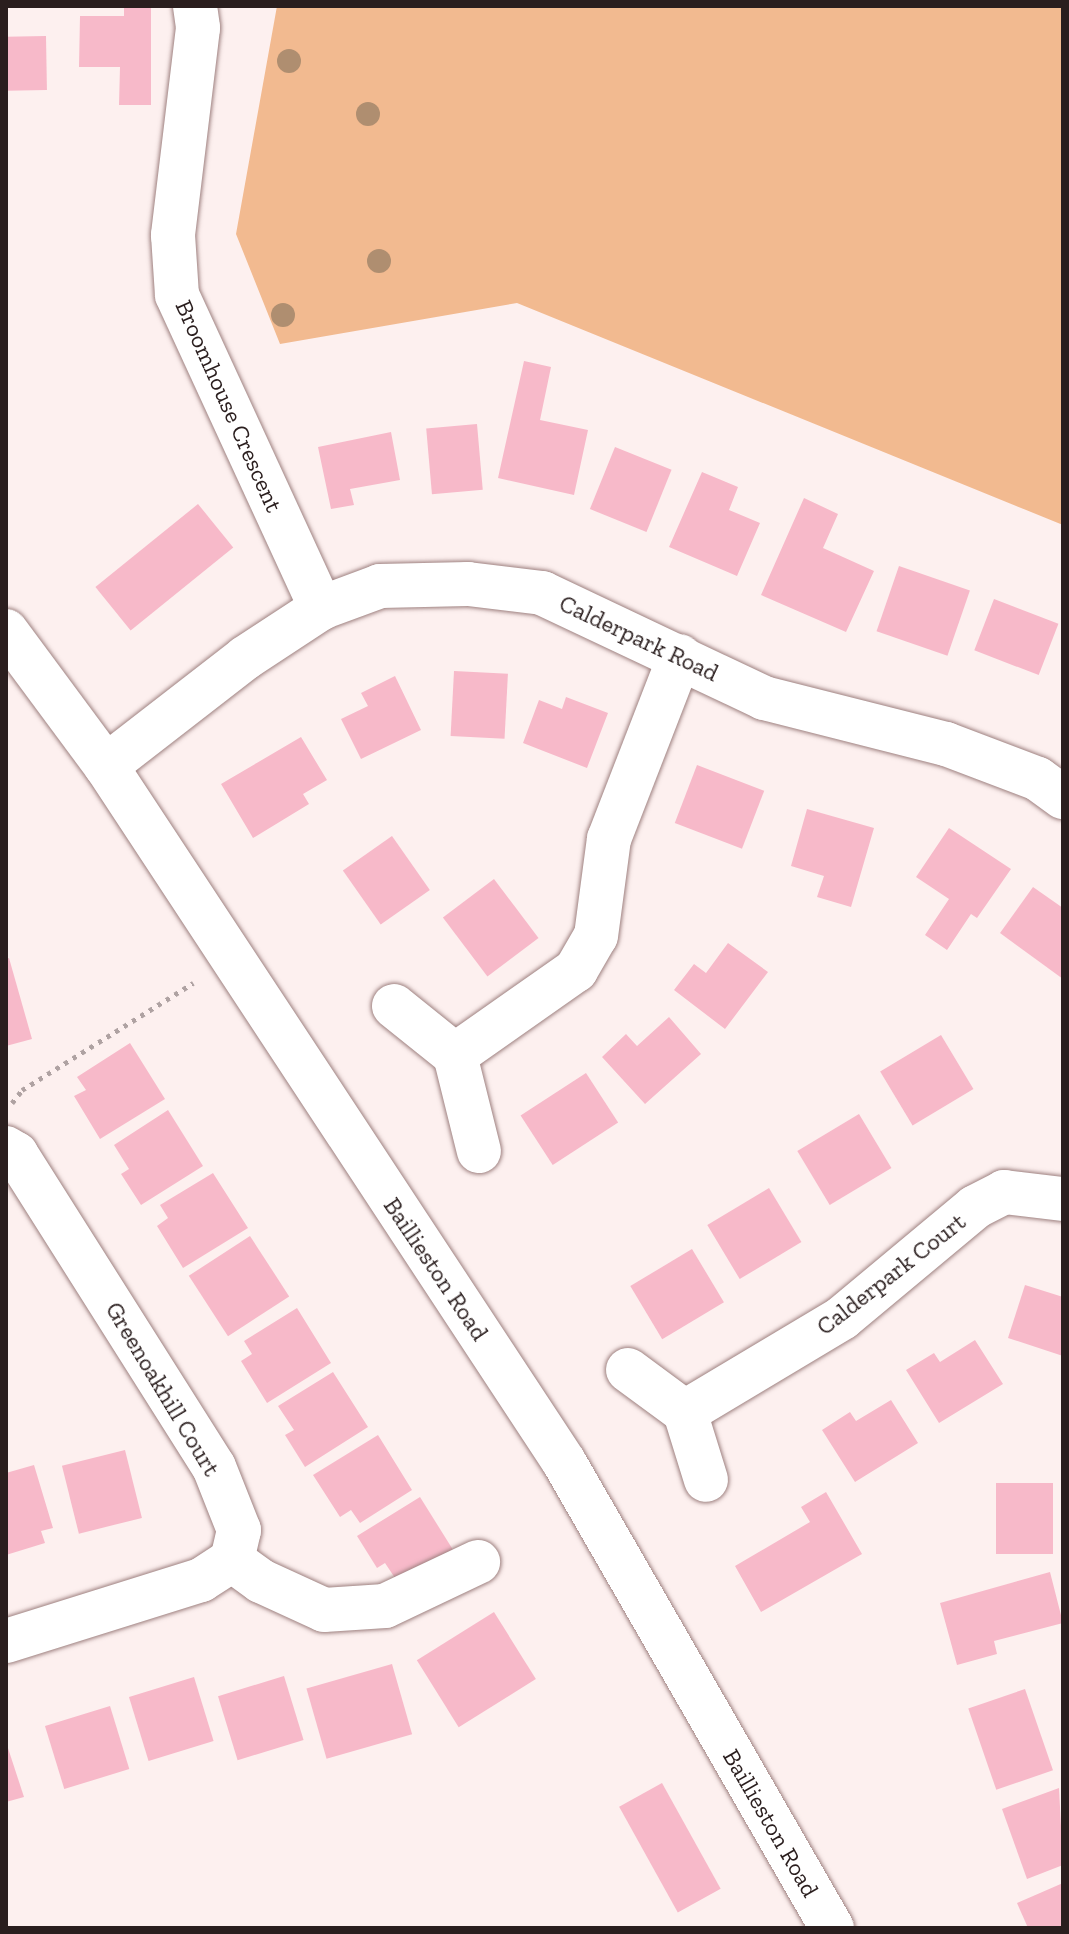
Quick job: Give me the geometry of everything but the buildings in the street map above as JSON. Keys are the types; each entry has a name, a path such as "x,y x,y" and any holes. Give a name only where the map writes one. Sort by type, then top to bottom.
{"street":[{"name":"Broomhouse Crescent","path":"195,6 198,28 173,235 177,295 321,608"},
{"name":"Calderpark Road","path":"106,766 245,658 321,608 380,586 468,584 542,593 764,698 946,744 1038,779 1063,797"},
{"name":"Baillieston Road","path":"6,631 106,766 564,1462 832,1928"},
{"path":"455,1055 576,970 596,936 609,839 680,656"},
{"path":"394,1006 455,1055 479,1151"},
{"name":"Greenoakhill Court","path":"6,1148 16,1154 214,1467 239,1530 232,1560"},
{"name":"Calderpark Court","path":"685,1412 842,1318 975,1207 1004,1192 1063,1199"},
{"path":"628,1370 685,1412 706,1480"},
{"path":"6,1641 158,1597 232,1560 261,1581 324,1610 385,1606 478,1562"}],"path":[{"path":"6,1110 22,1090 231,960"}],"shaded area":[{"path":"277,6 1063,6 1063,525 517,303 280,344 236,234"}]}
